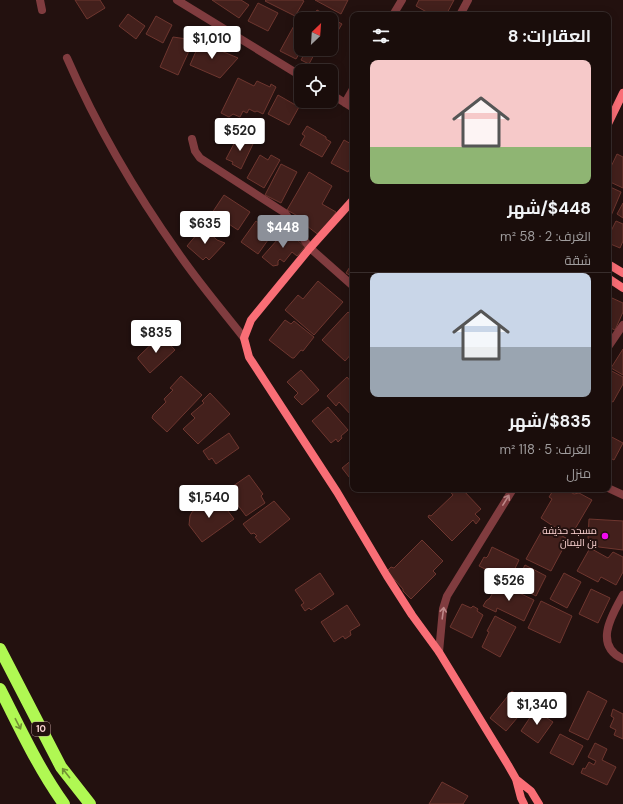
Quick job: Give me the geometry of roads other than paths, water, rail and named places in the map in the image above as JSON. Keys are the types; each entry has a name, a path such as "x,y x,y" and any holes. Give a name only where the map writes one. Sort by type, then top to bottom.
{"highway":[{"name":"10","path":"0,649 61,767 90,804"},
{"name":"10","path":"0,689 34,756 64,804"}],"street":[{"path":"40,0 42,10"},
{"path":"177,0 294,72"},
{"path":"395,12 402,0"},
{"path":"462,12 468,0"},
{"path":"67,58 90,108 115,155 179,254 244,338 249,357 337,492 412,615 439,652 516,779 524,804"},
{"path":"345,103 350,94"},
{"path":"611,118 622,96"},
{"path":"338,98 350,106"},
{"path":"192,139 195,151 200,158 285,213 310,248 350,283"},
{"path":"244,338 251,320 310,248 350,203"},
{"path":"611,266 623,273"},
{"path":"611,280 623,288"},
{"path":"611,343 623,325"},
{"path":"611,489 623,495"},
{"path":"439,652 443,609 447,596 511,492"},
{"path":"623,595 608,625 606,636 606,641 613,652 623,659"},
{"path":"516,779 531,791 539,804"}],"place":[{"name":"مسجد حذيفة بن اليمان","path":"605,536"}]}
